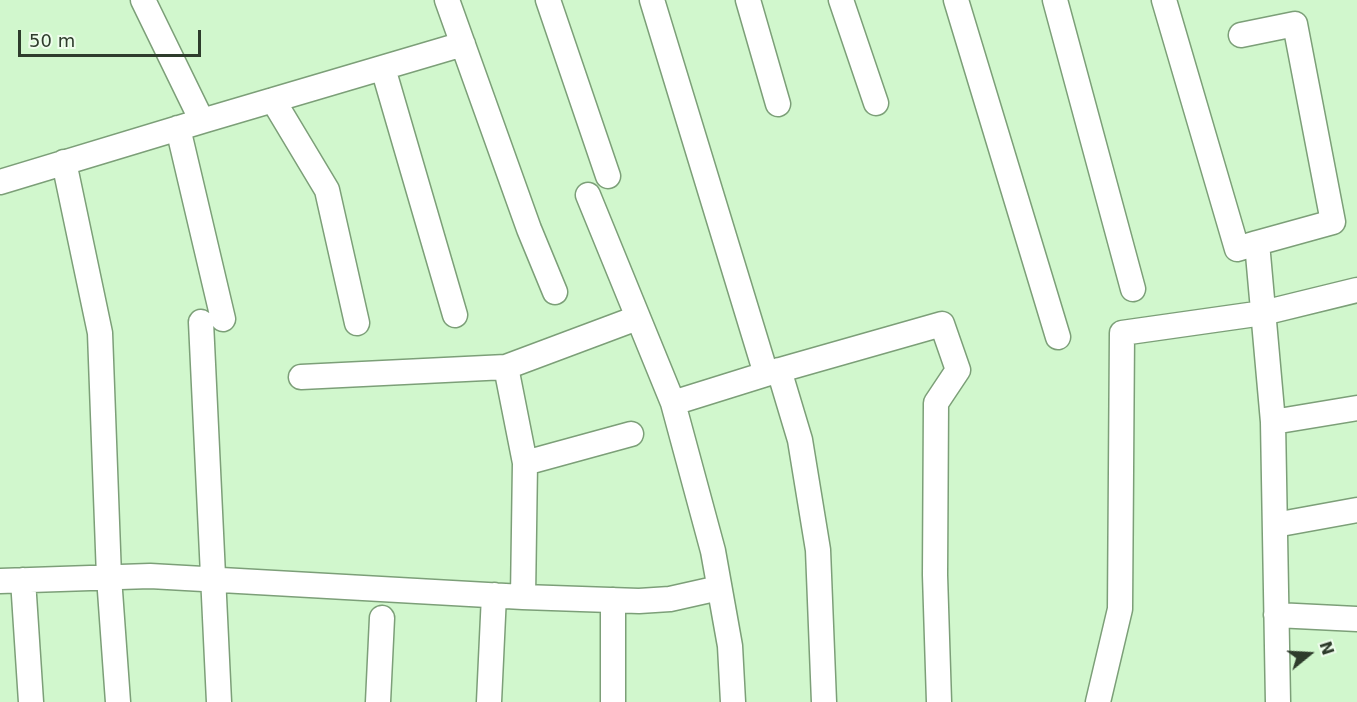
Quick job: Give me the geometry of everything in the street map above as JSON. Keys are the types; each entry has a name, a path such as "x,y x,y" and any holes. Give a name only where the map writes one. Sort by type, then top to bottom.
{"street":[{"path":"143,0 202,121"},
{"path":"447,0 529,229 555,292"},
{"path":"548,0 608,176"},
{"path":"652,0 772,372 800,440 818,550 824,702"},
{"path":"748,0 778,104"},
{"path":"842,0 876,103"},
{"path":"956,0 1058,337"},
{"path":"1055,0 1133,289"},
{"path":"1164,0 1237,249 1333,222 1295,24 1241,35"},
{"path":"0,182 463,44"},
{"path":"383,68 455,315"},
{"path":"273,100 327,190 357,323"},
{"path":"177,128 212,320 214,579 219,702"},
{"path":"64,162 100,333 109,577 118,702"},
{"path":"588,195 673,403 712,551 730,646 733,702"},
{"path":"1257,243 1273,422 1278,702"},
{"path":"1098,702 1120,609 1122,333 1263,313 1357,290"},
{"path":"301,377 506,367 638,318"},
{"path":"673,403 772,372 942,324 958,370 936,403 935,574 939,702"},
{"path":"506,367 525,463 523,597"},
{"path":"1273,422 1357,408"},
{"path":"525,463 631,434"},
{"path":"1275,525 1357,510"},
{"path":"31,702 6,575 150,576 523,597 639,601 670,599 719,588"},
{"path":"489,702 494,595"},
{"path":"613,600 613,702"},
{"path":"1276,615 1357,619"},
{"path":"378,702 382,618"}]}
